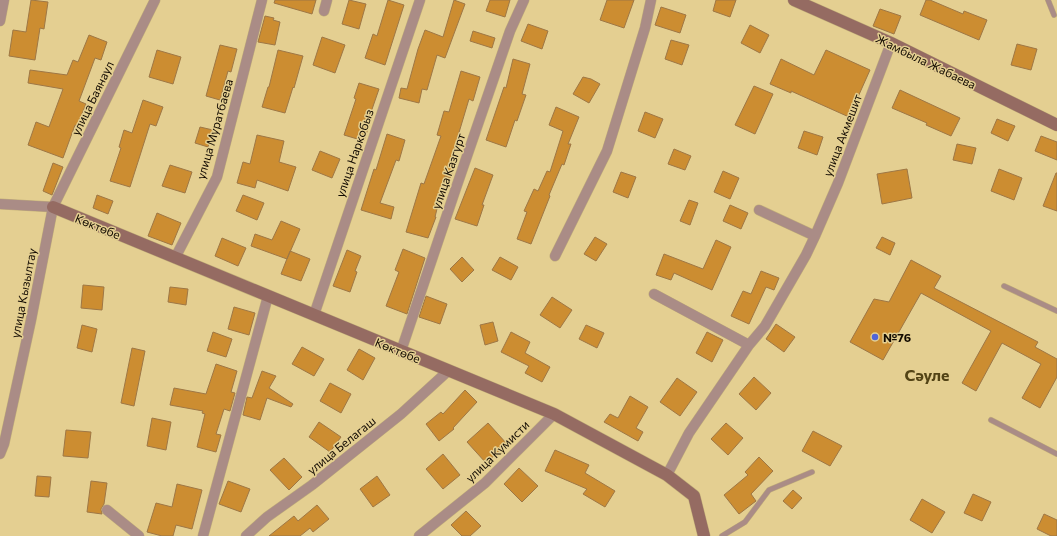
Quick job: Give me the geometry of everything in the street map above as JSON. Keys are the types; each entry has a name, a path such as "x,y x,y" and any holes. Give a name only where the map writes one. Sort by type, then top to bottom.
{"street":[{"path":"0,20 4,0"},
{"name":"улица Баянаул","path":"53,207 155,0"},
{"name":"улица Муратбаева","path":"175,258 217,177 262,0"},
{"path":"324,11 327,0"},
{"name":"улица Наркобыз","path":"314,315 420,0"},
{"name":"улица Казгурт","path":"401,351 504,46 524,0"},
{"path":"555,256 607,151 645,28 650,0"},
{"name":"Жамбыла Жабаева","path":"794,0 891,43 1057,125"},
{"name":"улица Акмешит","path":"667,475 689,433 749,345 765,326 806,255 838,183 891,43"},
{"path":"0,204 53,207"},
{"name":"Көктөбе","path":"53,207 554,414 667,475 694,496 704,536"},
{"name":"улица Кызылтау","path":"0,454 4,444 31,320 53,207"},
{"path":"760,210 815,236"},
{"path":"654,294 749,345"},
{"path":"203,536 268,296"},
{"name":"улица Белагаш","path":"246,536 267,517 312,485 401,414 448,371"},
{"name":"улица Кумисти","path":"418,535 485,483 554,414"},
{"path":"107,510 139,536"}],"lane":[{"path":"1048,0 1054,15"},
{"path":"1004,286 1057,311"},
{"path":"991,420 1057,454"},
{"path":"722,536 745,522 769,490 812,472"}],"building":[{"path":"31,0 48,2 44,29 40,28 35,60 9,56 13,30 26,32"},
{"path":"275,0 316,0 312,14 274,3"},
{"path":"349,0 366,4 359,29 342,24"},
{"path":"388,0 404,5 385,65 365,58 373,34 377,36"},
{"path":"454,0 465,4 445,58 437,55 427,90 422,89 419,103 399,98 401,88 407,89 425,30 443,37"},
{"path":"490,0 510,0 505,17 486,11"},
{"path":"607,0 634,0 624,28 600,20"},
{"path":"716,0 736,0 730,17 713,11"},
{"path":"926,0 930,0 963,14 964,11 987,20 979,40 920,15"},
{"path":"661,7 686,15 680,33 655,25"},
{"path":"880,9 901,16 894,34 873,26"},
{"path":"265,16 274,18 273,20 280,22 275,45 258,42"},
{"path":"528,24 548,31 542,49 521,41"},
{"path":"750,25 769,35 760,53 741,43"},
{"path":"473,31 495,38 492,48 470,41"},
{"path":"89,35 107,42 101,60 95,58 79,101 86,104 77,126 75,125 63,158 28,145 36,122 49,127 63,89 28,83 30,70 67,75 73,60 78,62"},
{"path":"322,37 345,45 335,73 313,65"},
{"path":"671,40 689,45 682,65 665,59"},
{"path":"1017,44 1037,49 1031,70 1011,65"},
{"path":"220,45 237,49 231,72 228,71 220,100 206,96"},
{"path":"157,50 181,57 173,84 149,77"},
{"path":"278,50 303,56 285,113 262,107 269,87"},
{"path":"826,50 870,70 849,117 791,91 791,93 770,84 781,59 814,75"},
{"path":"513,59 530,64 522,94 526,95 517,121 515,120 506,147 486,140 504,87 506,88"},
{"path":"461,71 480,77 473,101 469,99 452,156 458,158 450,178 445,176 436,217 428,238 406,232 421,183 424,184 441,136 437,135 444,111 449,112"},
{"path":"583,77 600,84 589,103 573,94"},
{"path":"359,83 379,89 369,118 371,119 364,141 344,135 356,99 354,98"},
{"path":"754,86 773,94 755,134 735,125"},
{"path":"900,90 960,118 951,136 926,125 927,123 892,108"},
{"path":"143,100 163,107 156,126 150,124 130,187 110,181 121,148 119,147 124,130 132,133"},
{"path":"556,107 579,117 568,144 571,144 564,165 562,164 549,195 550,196 531,244 517,239 527,212 524,211 534,189 538,191 547,171 550,172 563,131 549,125"},
{"path":"645,112 663,119 655,138 638,131"},
{"path":"997,119 1015,126 1008,141 991,133"},
{"path":"200,127 213,130 208,147 195,143"},
{"path":"804,131 823,137 817,155 798,148"},
{"path":"387,134 405,140 399,161 396,160 380,203 394,207 391,219 361,210 374,169 376,170"},
{"path":"257,135 284,141 279,162 296,167 288,191 257,180 255,188 237,183 243,162 250,164"},
{"path":"1041,136 1057,142 1057,160 1035,151"},
{"path":"957,144 976,148 972,164 953,160"},
{"path":"674,149 691,156 685,170 668,164"},
{"path":"320,151 340,159 332,178 312,170"},
{"path":"53,163 63,167 52,195 43,191"},
{"path":"170,165 192,172 185,193 162,186"},
{"path":"475,168 493,175 482,205 484,205 477,226 455,219"},
{"path":"907,169 912,198 882,204 877,174"},
{"path":"999,169 1022,178 1014,200 991,191"},
{"path":"723,171 739,178 730,199 714,192"},
{"path":"621,172 636,177 628,198 613,192"},
{"path":"1057,173 1057,211 1043,206"},
{"path":"97,195 113,201 108,214 93,208"},
{"path":"243,195 264,203 257,220 236,211"},
{"path":"689,200 698,203 690,225 680,221"},
{"path":"730,205 748,213 741,229 723,221"},
{"path":"157,213 181,223 172,245 148,236"},
{"path":"281,221 300,229 287,259 251,246 255,234 272,240"},
{"path":"595,237 607,244 596,261 584,254"},
{"path":"882,237 895,243 890,255 876,248"},
{"path":"222,238 246,248 238,266 215,256"},
{"path":"716,240 731,247 712,290 674,273 671,280 656,275 664,254 703,269"},
{"path":"403,249 425,258 407,314 386,306 399,272 395,270"},
{"path":"347,250 361,256 355,271 357,272 350,292 333,286"},
{"path":"290,251 310,259 301,281 281,274"},
{"path":"462,257 474,270 462,282 450,269"},
{"path":"500,257 518,267 511,280 492,270"},
{"name":"№76","path":"911,260 941,276 934,288 1038,342 1035,347 1057,359 1057,377 1040,408 1022,398 1041,364 1002,343 976,391 962,383 991,331 921,293 883,360 850,342 874,299 889,302"},
{"path":"761,271 779,278 774,290 766,287 749,324 731,316 743,291 751,294"},
{"path":"83,285 104,287 102,310 81,308"},
{"path":"170,287 188,289 186,305 168,302"},
{"path":"426,296 447,304 440,324 419,317"},
{"path":"552,297 572,310 560,328 540,315"},
{"path":"234,307 255,313 249,335 228,329"},
{"path":"493,322 498,341 485,345 480,325"},
{"path":"776,324 795,337 784,352 766,339"},
{"path":"82,325 97,329 92,352 77,348"},
{"path":"586,325 604,333 597,348 579,339"},
{"path":"213,332 232,339 226,357 207,351"},
{"path":"511,332 530,342 525,353 550,367 542,382 525,373 529,366 501,352"},
{"path":"707,332 723,340 712,362 696,353"},
{"path":"302,347 324,359 314,376 292,364"},
{"path":"132,348 145,351 134,406 121,403"},
{"path":"359,349 375,358 363,380 347,370"},
{"path":"216,364 237,371 231,392 235,393 230,411 224,409 216,434 221,435 216,452 197,447 205,414 202,413 203,411 170,405 174,388 206,394"},
{"path":"262,371 276,376 269,388 293,404 291,407 267,398 260,420 243,415 247,397 252,398"},
{"path":"754,377 771,393 756,410 739,394"},
{"path":"677,378 697,392 680,416 660,402"},
{"path":"330,383 351,394 341,413 320,401"},
{"path":"465,390 477,402 453,428 454,429 439,441 426,424 441,412 443,414"},
{"path":"630,396 648,407 636,428 643,432 638,441 604,422 610,414 618,418"},
{"path":"152,418 171,422 166,450 147,446"},
{"path":"319,422 341,437 330,452 309,437"},
{"path":"488,423 507,444 486,463 467,442"},
{"path":"726,423 743,438 728,455 711,439"},
{"path":"66,430 91,432 88,458 63,456"},
{"path":"813,431 842,446 830,466 802,451"},
{"path":"555,450 589,465 585,473 615,491 605,507 583,494 587,489 545,471"},
{"path":"443,454 460,475 443,489 426,469"},
{"path":"759,457 773,471 751,494 756,501 739,514 724,495 748,475 745,472"},
{"path":"284,458 302,477 289,490 270,470"},
{"path":"519,468 538,486 522,502 504,484"},
{"path":"37,476 51,477 49,497 35,496"},
{"path":"377,476 390,495 373,507 360,489"},
{"path":"91,481 107,483 104,504 101,509 102,514 87,512"},
{"path":"228,481 250,489 241,512 219,504"},
{"path":"177,484 202,490 192,529 176,525 173,536 162,536 147,532 156,503 172,507"},
{"path":"793,490 802,498 792,509 783,501"},
{"path":"973,494 991,502 982,521 964,513"},
{"path":"922,499 945,512 932,533 910,520"},
{"path":"317,505 329,519 313,532 310,528 300,536 269,536 294,516 298,521"},
{"path":"466,511 481,526 470,536 462,536 451,525"},
{"path":"1044,514 1057,520 1057,536 1051,536 1037,529"}],"place":[{"name":"№76","path":"875,337"}],"district":[{"name":"Сәуле","path":"927,374"}]}
